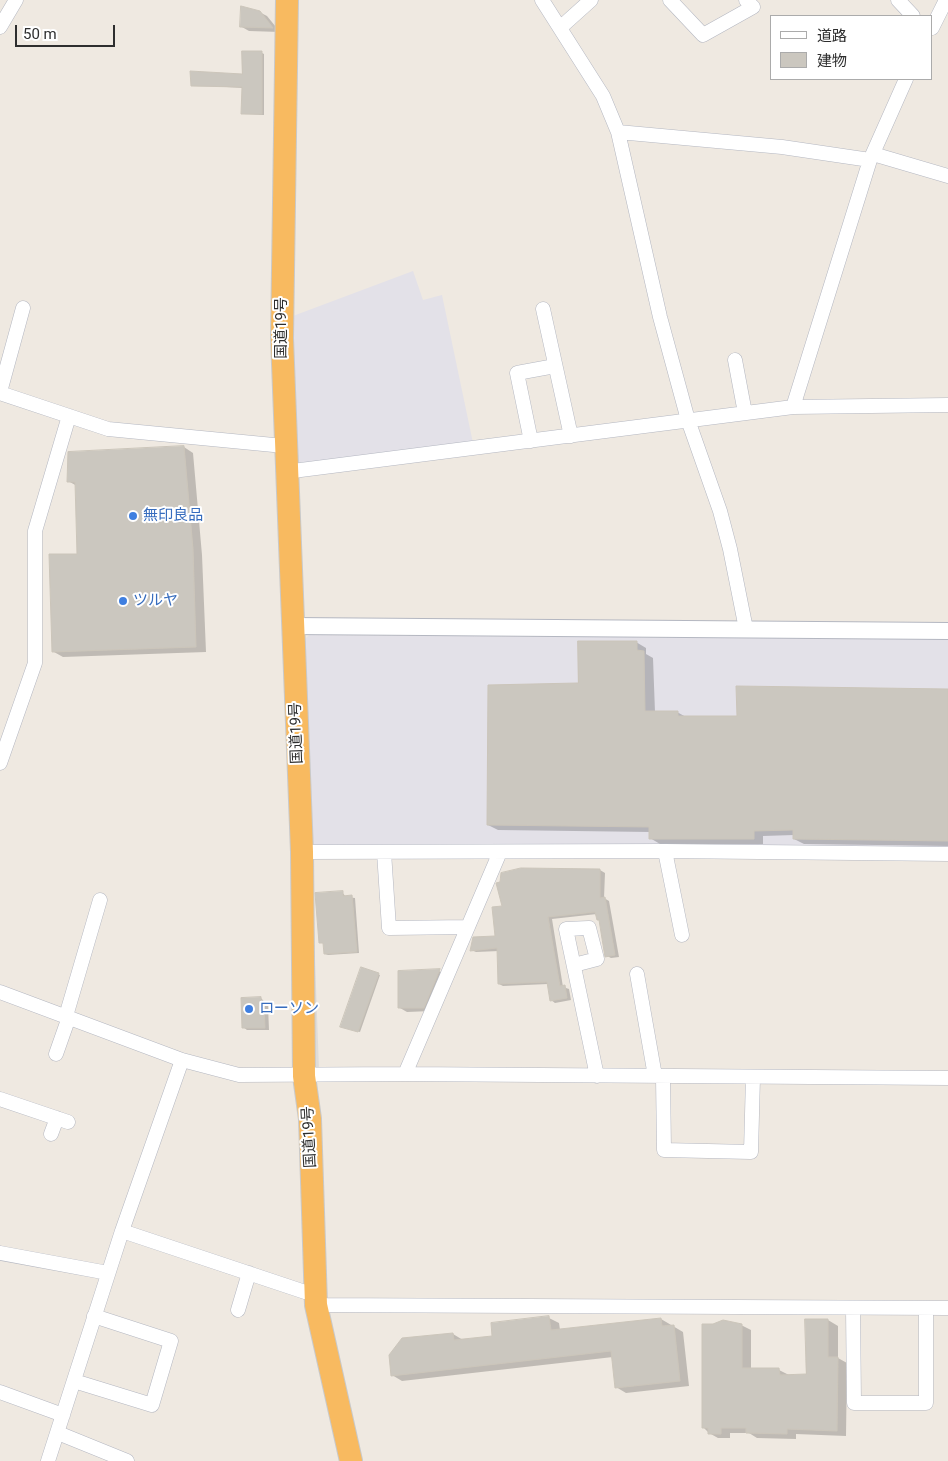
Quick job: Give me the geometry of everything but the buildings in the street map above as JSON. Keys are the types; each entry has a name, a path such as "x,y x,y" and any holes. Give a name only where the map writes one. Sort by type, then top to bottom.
{"highway":[{"name":"国道19号","path":"287,0 282,338 285,472 302,852 304,1076 310,1118 316,1299 351,1461"}],"street":[{"path":"0,27 16,0"},
{"path":"542,0 562,28 603,96 618,132 660,317 688,420 720,511 730,549 746,629"},
{"path":"562,28 591,0"},
{"path":"670,0 703,35 752,7 746,0"},
{"path":"898,0 912,15"},
{"path":"933,26 946,0"},
{"path":"793,408 872,157 906,80"},
{"path":"618,132 872,157 945,173"},
{"path":"23,308 0,392 108,428 284,446"},
{"path":"543,309 571,436"},
{"path":"735,360 745,413"},
{"path":"531,441 517,373 555,366"},
{"path":"285,472 793,408 948,405"},
{"path":"0,763 35,663 35,531 69,416"},
{"path":"292,626 948,631"},
{"path":"302,852 665,851 948,854"},
{"path":"665,851 682,935"},
{"path":"384,852 389,928 468,927"},
{"path":"405,1074 500,852"},
{"path":"55,1054 100,900"},
{"path":"574,965 596,1076"},
{"path":"637,974 659,1077 664,1150 752,1152 752,1077"},
{"path":"0,992 182,1060 238,1075 405,1074 948,1078"},
{"path":"48,1461 122,1231 182,1060"},
{"path":"0,1099 62,1120 51,1134"},
{"path":"122,1231 305,1292 316,1299 948,1308"},
{"path":"0,1253 108,1273"},
{"path":"238,1310 249,1273"},
{"path":"853,1308 854,1404 926,1403 926,1308"},
{"path":"74,1381 152,1406 171,1341 94,1316"},
{"path":"0,1392 63,1415"},
{"path":"58,1433 127,1461"}],"shaded area":[{"path":"413,271 423,300 442,295 473,443 300,463 295,459 293,316"},
{"path":"309,635 948,639 948,850 317,848 313,845 304,640"},
{"path":"312,859 319,1070 315,1068 309,862"}],"place":[{"name":"無印良品","path":"133,516"},
{"name":"ツルヤ","path":"123,601"},
{"name":"ローソン","path":"249,1009"}]}
